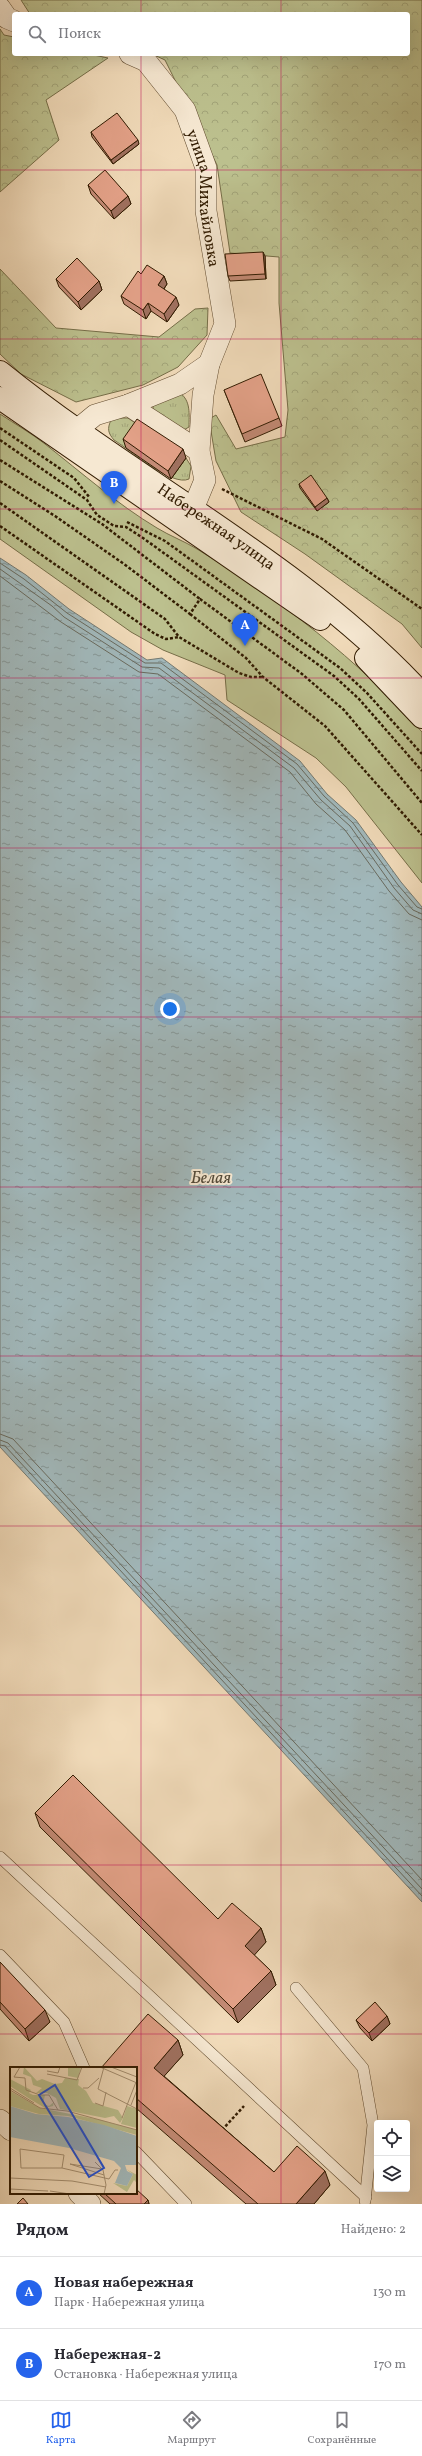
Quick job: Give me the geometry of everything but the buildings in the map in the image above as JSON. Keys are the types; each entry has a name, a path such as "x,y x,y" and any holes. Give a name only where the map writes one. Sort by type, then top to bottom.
{"street":[{"path":"0,8 7,18 12,20"},
{"name":"улица Михайловка","path":"135,56 146,61 185,110 206,168 206,211 225,324 209,364 203,395 199,451 205,480"},
{"path":"78,429 94,415 128,405 180,384 209,364"},
{"name":"Набережная улица","path":"0,372 330,608 367,640 422,694"},
{"name":"Набережная улица","path":"0,398 321,619 357,650 422,717"},
{"path":"128,405 199,451"},
{"path":"193,509 205,480"},
{"path":"0,2120 10,2129"},
{"path":"80,2194 90,2204"}],"lane":[{"path":"0,1857 365,2200"},
{"path":"0,1955 64,2022 84,2067"},
{"path":"296,1988 363,2068 373,2125 365,2200"},
{"path":"137,2153 186,2204"}],"path":[{"path":"0,428 74,478 90,498"},
{"path":"0,440 87,500 97,515 114,526 126,527 143,538 334,676 364,704 422,772"},
{"path":"0,460 102,524 200,599 296,669 344,710 422,803"},
{"path":"205,480 322,539 422,609"},
{"path":"0,481 55,516 124,564 246,658 263,677 325,726 422,836"},
{"path":"0,503 165,619 179,637 239,673 250,677 263,677"},
{"path":"102,524 105,520"},
{"path":"127,522 165,542 340,668 367,693 422,754"},
{"path":"0,526 155,634 166,639 179,637"},
{"path":"190,614 200,599"}],"green space":[{"path":"21,0 422,0 422,648 402,624 305,554 241,512 216,461 209,419 216,415 236,449 285,437 288,410 279,303 279,257 230,253 217,165 165,60 156,56 410,56 410,12 29,12"},
{"path":"0,29 4,35 12,37 12,56 98,56 108,58 46,100 59,140 0,192"},
{"path":"0,269 56,328 159,337 195,309 208,308 207,335 178,367 143,385 76,402 21,374 0,354"},
{"path":"180,393 184,396 188,404 189,413 189,427 182,431 153,411 153,404"},
{"path":"0,414 40,440 114,499 142,519 197,549 288,610 345,655 397,705 422,732 422,883 346,787 316,758 227,700 225,675 163,650 131,632 0,539"},
{"path":"128,418 186,458 191,466 189,479 182,480 172,478 162,473 114,440 109,433 109,426 111,420"}],"water":[{"name":"Белая","path":"0,558 26,575 69,609 147,660 162,658 300,761 327,794 356,820 401,882 422,907 422,1902 0,1447"}],"place":[{"name":"Набережная-2","path":"114,504"},
{"name":"Новая набережная","path":"245,646"}]}
